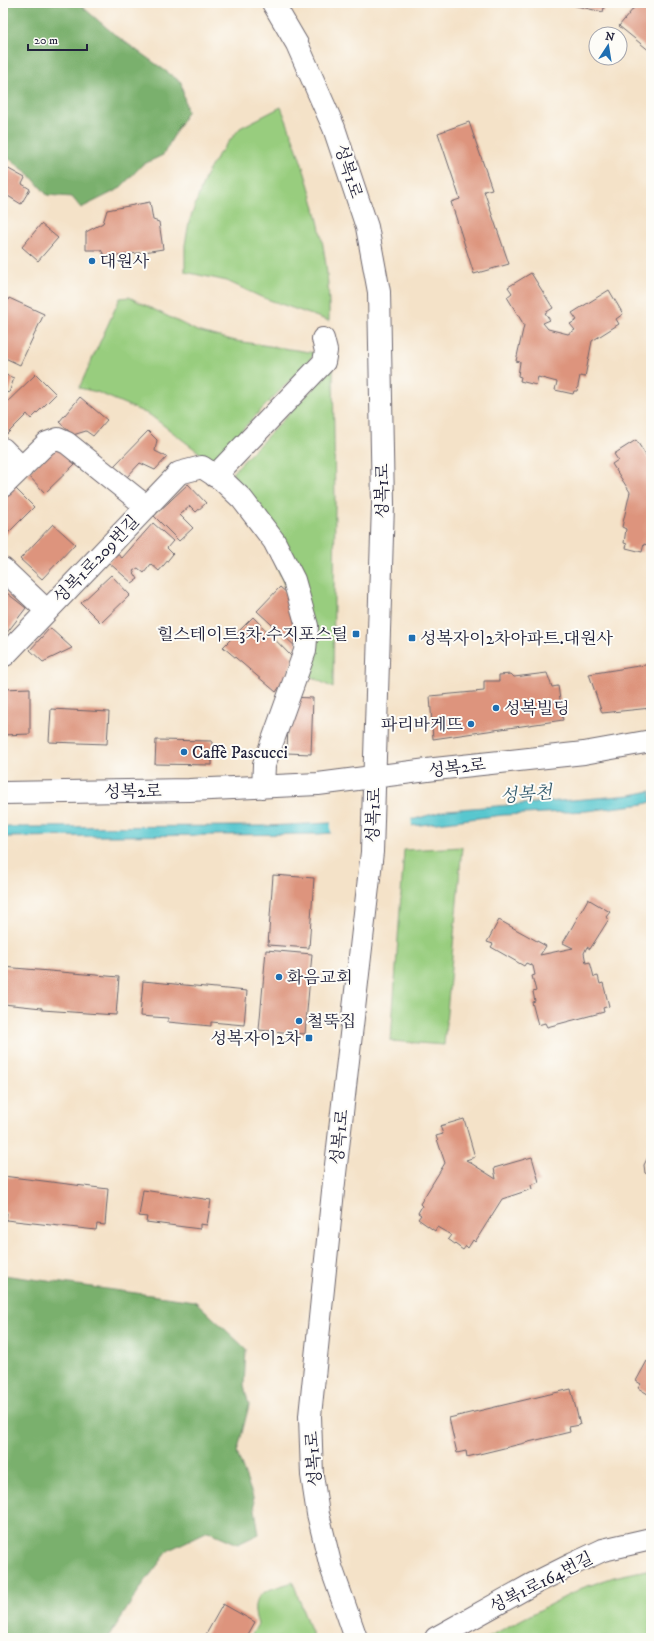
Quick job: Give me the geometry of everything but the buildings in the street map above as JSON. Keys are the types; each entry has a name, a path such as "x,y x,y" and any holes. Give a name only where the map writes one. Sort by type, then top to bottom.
{"street":[{"name":"성복1로","path":"273,3 297,44 334,128 367,227 379,292 383,504 372,852 334,1175 310,1416 312,1474 318,1514 331,1567 356,1638"},
{"path":"215,476 324,362 326,351 323,338"},
{"name":"성복1로209번길","path":"3,486 47,443 58,439 67,442 147,507"},
{"path":"3,449 22,468"},
{"name":"성복1로209번길","path":"4,655 179,473 202,467 242,499 274,541 294,580 307,626 305,652 264,765 263,787"},
{"name":"성복1로209번길","path":"3,569 46,610"},
{"name":"성복2로","path":"3,793 189,790 318,784 375,778 435,769 584,753 651,741"},
{"name":"성복1로164번길","path":"436,1638 532,1585 603,1550 651,1539"}],"green space":[{"path":"3,3 78,3 114,34 181,82 187,112 163,155 142,165 119,189 81,208 72,197 47,195 29,174 3,154"},
{"path":"281,107 309,185 316,212 326,266 329,293 329,321 261,297 227,281 185,272 185,245 189,222 206,175 218,155 240,128"},
{"path":"129,297 197,331 236,341 316,353 214,459 201,454 150,415 97,392 79,388 120,298"},
{"path":"333,368 335,503 333,688 306,674 311,652 253,505 232,473"},
{"path":"462,847 444,1045 391,1041 404,850"},
{"path":"3,1275 195,1301 246,1349 244,1386 249,1405 237,1453 253,1497 259,1534 238,1544 208,1531 169,1550 143,1584 108,1638 3,1638"},
{"path":"651,1569 651,1638 486,1638 582,1588 614,1577"},
{"path":"293,1582 313,1638 250,1638 258,1624 255,1613 257,1599 268,1590"}],"water":[{"path":"651,791 651,802 644,804 586,811 503,815 420,825 319,834 3,837 3,827 266,826 415,819 447,810 631,795"}],"pier":[{"path":"411,818 412,827 331,834 331,821"}],"place":[{"name":"대원사","path":"92,261"},
{"name":"힐스테이트3차.수지포스틸","path":"356,634"},
{"name":"성복자이2차아파트.대원사","path":"412,638"},
{"name":"성복빌딩","path":"496,708"},
{"name":"파리바게뜨","path":"471,724"},
{"name":"Caffè Pascucci","path":"184,752"},
{"name":"화음교회","path":"279,977"},
{"name":"철뚝집","path":"299,1021"},
{"name":"성복자이2차","path":"309,1038"}],"water label":[{"name":"성복천","path":"526,794"}]}
